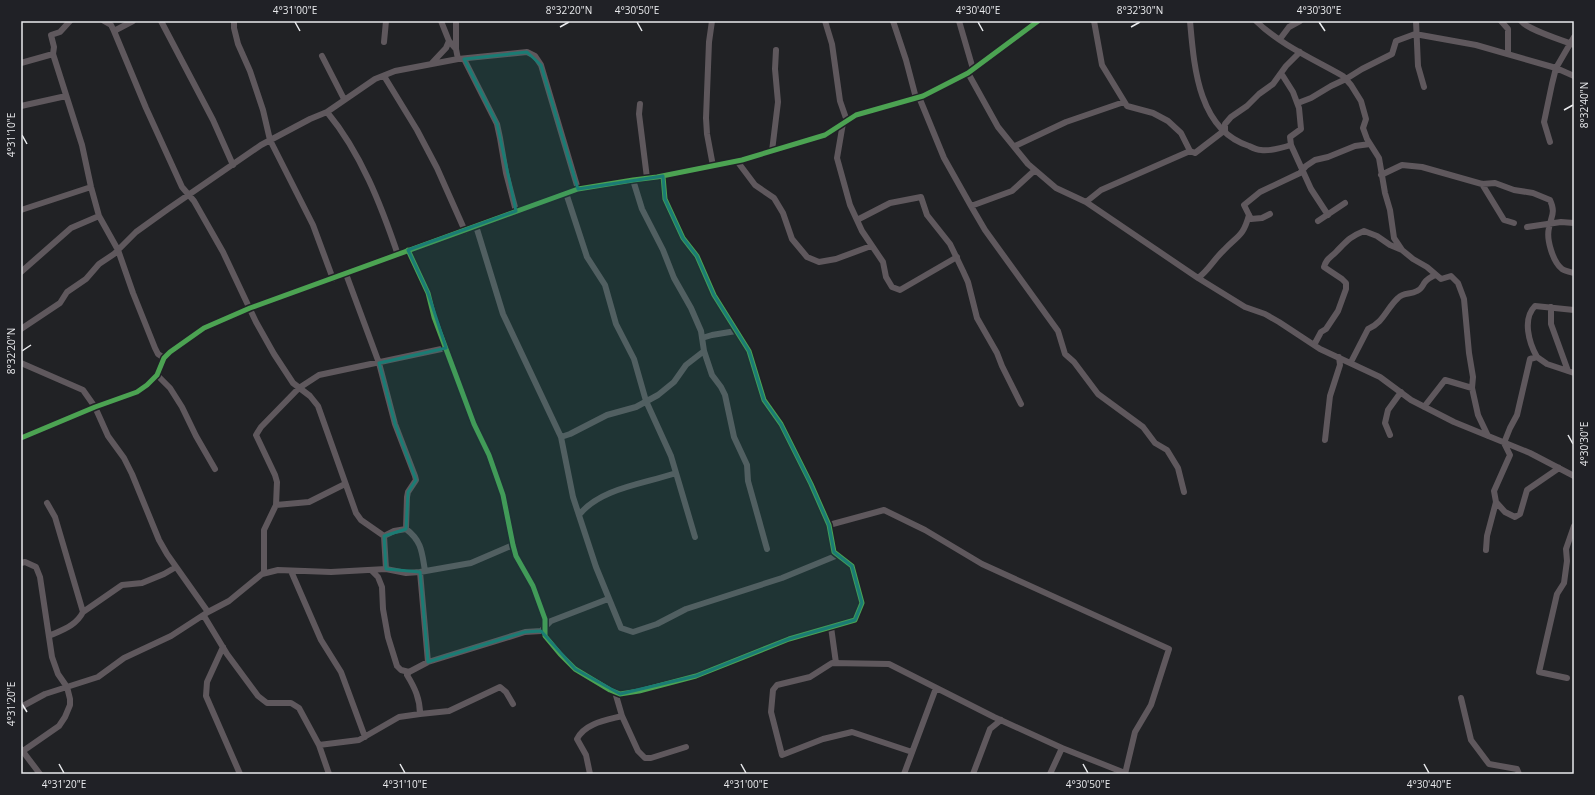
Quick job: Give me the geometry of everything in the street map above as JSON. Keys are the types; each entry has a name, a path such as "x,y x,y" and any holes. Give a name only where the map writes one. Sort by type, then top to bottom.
{"street":[{"path":"70,21 60,32 51,36 54,47 53,54 82,145 90,187 99,216 118,250 155,348 158,354 164,358"},
{"path":"104,21 111,25 114,31 146,108 182,187 190,195 223,252 274,354 287,376 310,396 318,406 358,517 384,536"},
{"path":"114,31 133,21"},
{"path":"161,21 213,120 233,165"},
{"path":"384,42 386,21"},
{"path":"441,21 449,41 456,49 496,124 506,173 516,210"},
{"path":"456,21 456,49"},
{"path":"712,21 709,42 706,118 707,134 713,166"},
{"path":"825,21 832,44 840,101 845,122 837,158 850,205 871,246 883,262 886,276 892,287 900,290 957,257"},
{"path":"893,21 917,97 944,158 985,230 1058,331 1065,354 1074,362 1098,394 1143,427 1155,443 1167,450 1178,468 1184,492"},
{"path":"959,21 970,71 993,120 1028,164 1056,188 1086,202 1198,278 1245,307 1265,314 1314,345 1380,377 1411,400 1454,422 1530,453 1574,476"},
{"path":"21,438 95,406 137,392 157,375 164,358 170,352 204,328 250,308 464,231 516,210 578,189 662,176 737,161 825,135 856,115 917,97 970,71 1038,21"},
{"path":"1094,21 1102,65 1124,102 1129,107 1153,113 1168,121 1181,133 1190,151"},
{"path":"1190,21 1194,66 1207,109 1214,120 1234,140 1261,150 1281,149 1291,145"},
{"path":"1256,21 1262,27 1300,52 1346,79 1351,85 1361,101 1366,119 1363,128 1370,144 1379,158 1381,175 1390,210 1394,238 1402,250"},
{"path":"1280,39 1289,27 1300,21"},
{"path":"1416,21 1415,34 1418,66 1424,87"},
{"path":"1501,21 1508,29 1508,53"},
{"path":"1521,21 1534,30 1572,44"},
{"path":"236,22 234,28 238,44 250,71 263,110 270,140 313,225 333,279"},
{"path":"1298,104 1392,54 1396,41 1415,34 1476,44 1556,68 1574,76"},
{"path":"1550,142 1544,122 1556,68 1572,44 1574,37"},
{"path":"431,64 446,48 449,41"},
{"path":"772,151 778,102 775,70 776,50"},
{"path":"21,329 28,326 60,303 67,292 86,279 99,264 114,254 136,232 168,209 270,140 327,112 375,79 395,71 461,59 527,52 535,56 542,65 578,189"},
{"path":"1225,130 1225,124 1231,117 1247,106 1259,94 1273,84 1286,66 1300,52"},
{"path":"21,63 53,54"},
{"path":"322,56 344,99"},
{"path":"1281,73 1293,92 1299,108 1301,129 1290,137 1291,145 1311,189 1328,215"},
{"path":"384,76 417,130 434,162 464,231"},
{"path":"21,106 66,96"},
{"path":"1015,146 1066,122 1124,102"},
{"path":"640,104 638,114 647,178"},
{"path":"327,112 337,124 349,144 372,188 385,216 398,255"},
{"path":"1086,202 1102,190 1190,151 1195,153 1225,130"},
{"path":"1270,214 1262,218 1251,219 1244,205 1260,192 1300,173 1315,160 1328,157 1355,146 1370,144"},
{"path":"737,161 755,185 774,198 783,214 792,239 807,257 819,262 836,259 871,246"},
{"path":"1381,175 1402,165 1422,168 1482,184 1495,183 1514,190 1533,193 1550,200 1553,207 1552,219 1548,228 1549,238 1556,262 1563,270 1574,273"},
{"path":"971,206 1012,191 1035,170"},
{"path":"408,250 428,293 434,317 474,424 489,455 503,495 516,556 532,586 546,626 546,636 560,654 576,669 620,694 639,691 696,676 789,639 855,620 862,603 852,566 834,552 829,525 811,484 781,424 764,400 749,352 714,295 697,256 681,232 665,199 662,176"},
{"path":"633,180 642,209 663,250 674,278 692,308 712,375 725,395 734,436 747,465 748,481 767,549"},
{"path":"1482,184 1504,220 1514,222"},
{"path":"21,210 90,187"},
{"path":"566,193 587,257 605,285 616,324 634,359 646,401 671,456 695,537"},
{"path":"857,220 890,204 921,197 927,215 950,244 957,257 968,282 977,318 997,354 1021,404"},
{"path":"1318,221 1345,203"},
{"path":"1198,278 1223,250 1240,236 1246,228 1249,215"},
{"path":"21,272 71,228 99,216"},
{"path":"1527,227 1560,222 1574,223"},
{"path":"476,226 503,314 561,436 573,496 608,599 621,628 633,632 657,624 686,609 782,578 838,555"},
{"path":"1314,345 1321,332 1326,329 1338,312 1346,289 1346,283 1324,267 1326,260 1335,253 1345,241 1355,235 1364,231 1376,236 1390,245 1402,250 1441,279 1451,276 1458,283 1464,299 1473,377 1472,388 1478,415 1488,436"},
{"path":"346,274 379,363 395,424 416,476 416,480 408,492 407,497 406,530"},
{"path":"1351,362 1368,329 1376,325 1397,299 1404,294 1417,292 1423,288 1425,281 1435,275"},
{"path":"1571,372 1547,364 1537,357 1531,346 1528,321 1530,311 1535,306 1574,310"},
{"path":"1552,307 1551,324 1571,372"},
{"path":"702,338 736,331"},
{"path":"264,573 264,530 276,505 277,482 256,435 299,388 319,375 446,348"},
{"path":"561,436 570,434 607,415 636,407 658,395 674,382 686,365 704,351"},
{"path":"1325,440 1330,396 1340,365 1339,357"},
{"path":"1486,550 1487,536 1496,502 1494,492 1510,455 1504,443 1517,415 1530,359 1537,357"},
{"path":"21,363 83,390 95,406 108,436 124,458 132,474 159,540 206,614 223,647 258,696 267,703 292,703 299,708 319,745 329,774"},
{"path":"157,375 170,388 182,407 196,436 215,469"},
{"path":"1424,407 1445,380 1472,388"},
{"path":"1390,435 1385,423 1388,410 1401,392"},
{"path":"1496,502 1505,512 1515,517 1520,514 1527,490 1558,468"},
{"path":"579,515 586,506 596,500 628,487 676,473"},
{"path":"276,505 309,502 345,484"},
{"path":"47,503 59,528 83,612"},
{"path":"829,525 884,510 925,530 982,564 1169,649 1151,705 1135,732 1125,774 1062,748 1001,720 889,664 832,663 810,677 777,685 773,690 771,712 782,755 816,741 852,732 912,752"},
{"path":"1567,678 1539,672 1557,594 1564,582 1567,561 1566,549 1574,526"},
{"path":"384,536 394,532 406,530 413,534 419,542 423,572 428,662"},
{"path":"384,536 386,570"},
{"path":"21,707 45,694 98,677 124,658 171,636 229,601 264,573 278,570 331,572 386,570 406,573 423,572 471,563 513,545"},
{"path":"21,563 25,562 36,567 38,572 52,658 58,674 68,687 70,699 70,705 59,726 22,750 40,774"},
{"path":"49,636 68,628 81,617 83,612 122,585 142,583 164,574 176,567"},
{"path":"291,571 314,620 321,640 341,672 365,737"},
{"path":"372,571 378,577 382,587 383,609 388,637 397,666 401,670 409,672 428,662 449,657 525,632 541,631 551,621 608,599"},
{"path":"831,627 836,663"},
{"path":"223,647 208,682 206,696 240,774"},
{"path":"409,672 407,675 414,685 420,702 420,714"},
{"path":"319,745 359,740 398,717 449,711 500,687 506,692 513,704"},
{"path":"904,774 936,688"},
{"path":"615,692 622,716 638,751 645,758 651,758 686,747"},
{"path":"1461,698 1471,740 1489,764 1517,769 1519,774"},
{"path":"590,774 586,755 577,739 580,733 596,723 622,716"},
{"path":"973,774 990,729 1001,720"},
{"path":"1050,774 1062,748"}],"highlighted area":[{"path":"527,52 541,65 578,189 663,176 665,199 683,238 697,256 714,295 749,351 764,400 781,424 811,484 829,525 834,552 852,566 862,603 855,620 789,639 696,676 620,694 575,669 541,631 525,632 428,662 420,572 386,569 384,536 406,529 408,492 416,480 395,424 379,363 446,348 428,293 408,250 516,211 497,124 464,59"}],"cycle path":[{"path":"21,438 95,407 137,392 157,375 164,358 170,352 204,328 250,308 578,189 657,177 742,160 825,135 856,115 923,96 968,73 1038,21"},
{"path":"408,250 428,293 434,317 474,424 489,455 503,495 516,556 533,586 545,619 545,636 575,669 610,690 620,694 639,691 696,676 789,639 855,620 862,603 852,566 834,552 829,525 811,484 781,424 764,400 749,351 714,295 697,256 683,238 665,199 663,176"}]}
